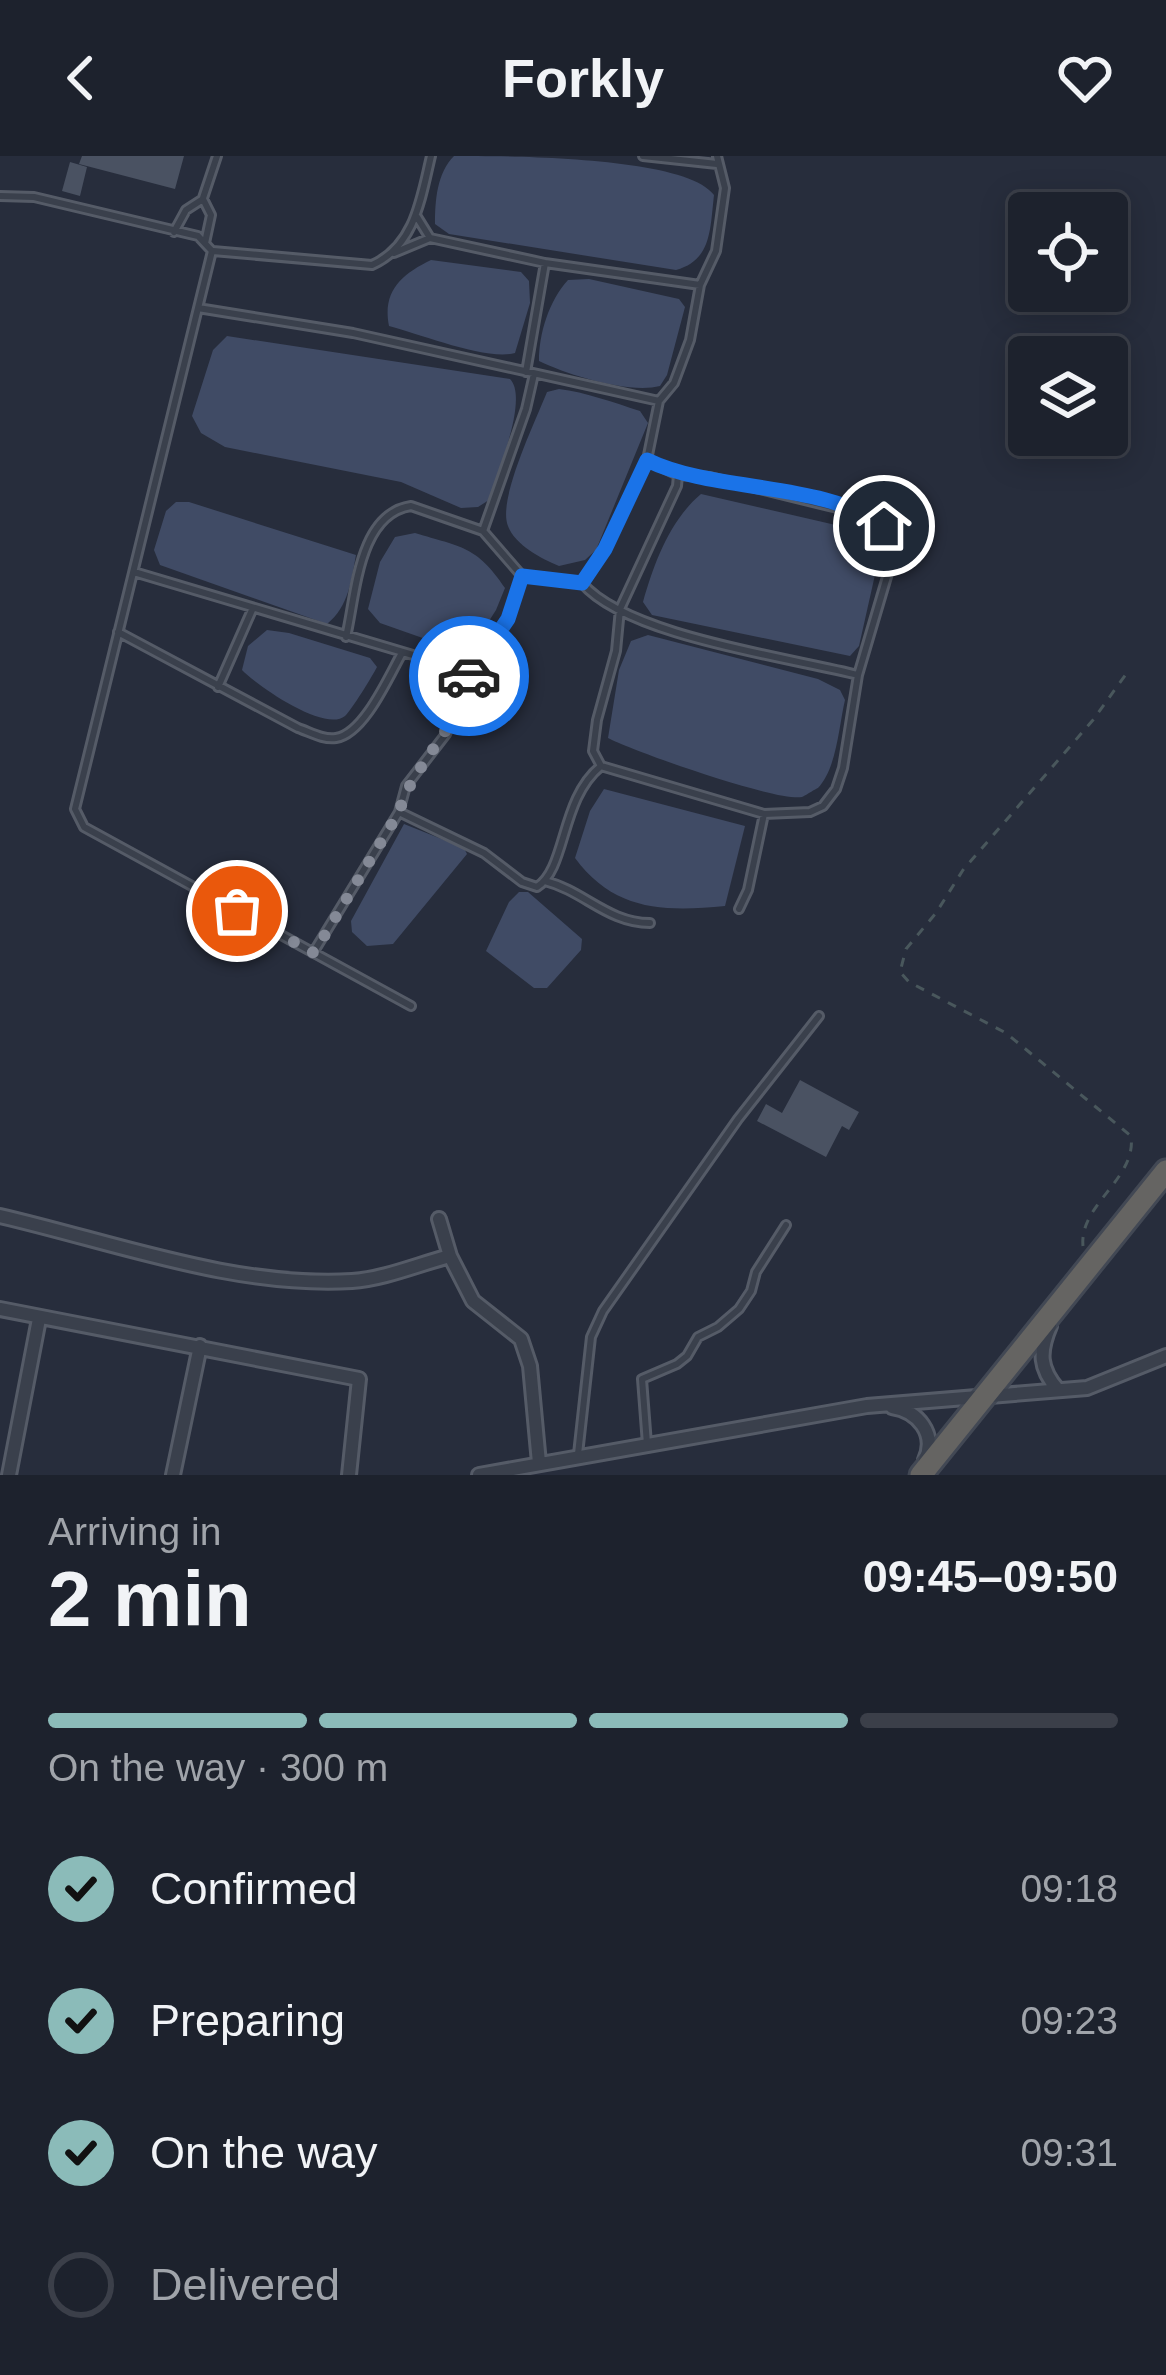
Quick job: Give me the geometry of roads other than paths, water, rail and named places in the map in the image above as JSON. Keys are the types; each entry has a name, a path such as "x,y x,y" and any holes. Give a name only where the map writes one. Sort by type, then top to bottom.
{"highway":[{"path":"920,1475 1166,1171"}],"street":[{"path":"0,1216 207,1266 274,1277 354,1281 450,1256"},
{"path":"439,1219 450,1256 473,1301 521,1339 530,1366 538,1462"},
{"path":"0,1309 359,1378 349,1475"},
{"path":"1056,1310 1042,1346 1042,1364 1058,1390"},
{"path":"9,1475 39,1319"},
{"path":"173,1475 200,1346"},
{"path":"479,1475 867,1406 1087,1388 1166,1356"},
{"path":"867,1406 899,1407 922,1421 930,1450 920,1475"}],"lane":[{"path":"206,243 211,215 203,200 217,156"},
{"path":"394,253 417,217 431,156"},
{"path":"582,583 605,549 647,460 659,401 674,383 690,340 700,285 716,251 725,188 717,160 643,156"},
{"path":"0,196 34,197 198,236 212,251 372,265 430,238 545,263 700,285"},
{"path":"174,232 186,209 203,200"},
{"path":"417,217 430,238"},
{"path":"212,251 75,808 84,827 411,1006"},
{"path":"484,531 526,410 545,263"},
{"path":"198,308 352,333 659,401"},
{"path":"647,460 678,475 710,477 829,503 870,516 884,526 890,544 889,570 858,675 843,768 836,789 823,806 810,812 764,814 601,766 593,751 616,651 620,609 678,475"},
{"path":"346,637 370,536 385,518 411,506 484,531 522,576 582,583 592,594 644,623 858,675"},
{"path":"133,572 470,672"},
{"path":"314,953 399,812 406,786 446,734 470,672 508,619 522,576"},
{"path":"218,687 253,610"},
{"path":"118,632 324,738 354,731 402,653"},
{"path":"399,812 484,853 522,882 537,887 545,881 577,792 601,766"},
{"path":"739,909 748,890 764,814"},
{"path":"545,881 564,886 609,915 630,923 650,923"},
{"path":"578,1456 591,1336 603,1311 738,1119 819,1016"},
{"path":"647,1444 642,1379 676,1364 698,1337 718,1328 739,1309 786,1225"}],"water":[{"path":"454,156 593,161 669,172 697,182 714,195 707,242 697,259 676,270 449,234 435,224 436,206 441,179"},
{"path":"431,260 521,272 529,281 530,303 515,353 471,350 389,326 389,303 396,285"},
{"path":"589,279 679,299 685,307 660,386 616,385 539,361 543,329 555,298 568,280"},
{"path":"227,336 510,379 515,389 514,419 489,500 478,507 461,508 401,482 225,447 201,433 192,416 213,350"},
{"path":"559,389 640,411 648,423 596,550 585,560 559,566 517,539 506,514 519,460 547,392"},
{"path":"701,494 876,538 879,557 859,646 850,656 652,615 643,602 658,558 680,516"},
{"path":"176,502 189,502 356,555 340,609 327,624 160,565 154,550 166,511"},
{"path":"415,533 476,556 505,588 468,654 380,623 368,609 380,562 395,537"},
{"path":"267,630 370,658 377,667 345,716 335,720 307,713 242,670 248,646"},
{"path":"648,635 818,679 840,690 845,700 836,746 818,788 802,797 765,792 608,738 619,670 631,641"},
{"path":"604,789 745,826 725,906 642,904 606,889 590,876 575,858 590,811"},
{"path":"404,824 464,848 467,854 393,944 367,946 352,932 351,921"},
{"path":"519,892 528,892 582,939 581,950 547,988 534,988 486,951 509,902"}]}
